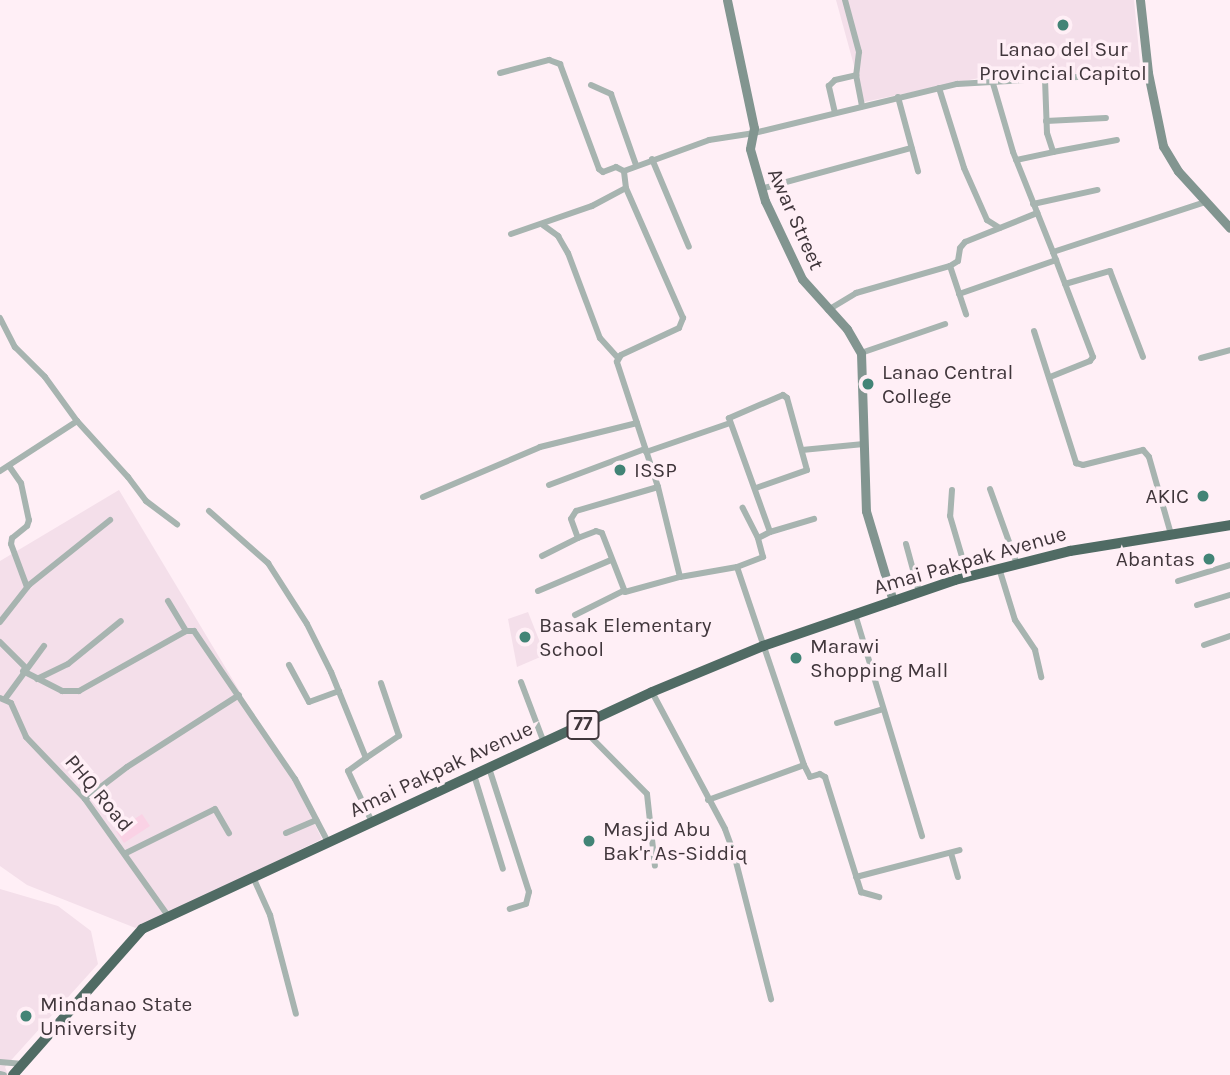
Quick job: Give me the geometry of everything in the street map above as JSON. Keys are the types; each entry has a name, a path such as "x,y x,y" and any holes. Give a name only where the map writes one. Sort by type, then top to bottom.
{"highway":[{"name":"Amai Pakpak Avenue","path":"13,1075 142,929 652,692 763,646 919,592 999,568 1070,551 1230,525"}],"street":[{"name":"Awar Street","path":"727,0 754,133 750,149 761,189 793,264 855,340 861,353"},
{"path":"845,0 859,52 856,75 862,106"},
{"path":"1140,0 1148,73 1163,146 1178,171 1230,228"},
{"path":"500,73 549,60 559,64 599,169 603,172 616,167 624,171"},
{"path":"624,171 636,164 709,140 754,133 939,88 992,80 1148,73"},
{"path":"835,113 829,86 835,80 856,75"},
{"path":"1045,79 1046,121 1053,152"},
{"path":"992,80 1016,160 1093,357 1090,361 1050,377"},
{"path":"591,85 611,94 636,164"},
{"path":"939,88 964,168 987,219 1000,228"},
{"path":"898,97 918,171"},
{"path":"1046,121 1106,118"},
{"path":"1016,160 1117,140"},
{"path":"761,189 911,149"},
{"path":"652,159 689,247"},
{"path":"618,358 679,328 683,322 626,188 624,171"},
{"path":"511,234 592,206 626,188"},
{"path":"1033,204 1097,190"},
{"path":"959,294 1205,202"},
{"path":"828,310 856,293 950,266 958,261 960,247 965,242 1037,213"},
{"path":"543,225 558,236 563,244 600,338 618,358 617,367 646,450 680,577"},
{"path":"950,266 966,314"},
{"path":"1065,284 1110,271 1143,357"},
{"path":"0,318 15,347 45,377 77,421 128,477 146,502 177,524"},
{"path":"893,601 868,524 861,353 945,324"},
{"path":"1034,331 1076,463 1083,464 1143,450 1149,457 1171,534"},
{"path":"1201,358 1230,350"},
{"path":"756,488 805,473 807,468 787,398 783,395 733,414 730,423 770,532"},
{"path":"0,471 77,421"},
{"path":"423,497 540,447 636,423"},
{"path":"549,485 730,423"},
{"path":"802,450 864,444"},
{"path":"9,466 21,483 29,520 11,544 27,587"},
{"path":"578,538 571,514 657,487"},
{"path":"990,489 1017,564"},
{"path":"952,490 950,516 968,577"},
{"path":"575,615 622,591 632,592 680,577 737,567 762,559 763,553 758,538 743,508"},
{"path":"209,511 257,551 283,583 339,691 366,758"},
{"path":"758,538 814,519"},
{"path":"0,622 27,587 110,520"},
{"path":"542,556 578,538 601,532 622,591"},
{"path":"906,544 919,592"},
{"path":"538,591 611,560"},
{"path":"1178,581 1230,565"},
{"path":"737,567 804,765 810,777 820,774 825,777 861,892 879,897"},
{"path":"999,568 1015,620 1035,650 1041,677"},
{"path":"1197,605 1230,595"},
{"path":"169,601 186,631 197,634 295,779 328,842"},
{"path":"855,614 922,836"},
{"path":"37,679 68,664 121,621"},
{"path":"0,642 24,670 62,691 86,689 186,631"},
{"path":"1204,645 1230,636"},
{"path":"2,699 44,646"},
{"path":"289,666 309,702 339,691"},
{"path":"521,682 544,743"},
{"path":"372,822 348,771 399,736 381,683"},
{"path":"652,692 721,821 734,854 771,999"},
{"path":"85,799 127,767 239,695"},
{"name":"PHQ Road","path":"2,699 11,703 26,737 85,799 126,853 168,916"},
{"path":"836,723 883,709"},
{"path":"580,726 647,794 655,866"},
{"path":"708,800 804,765"},
{"path":"489,768 529,892 528,902 510,909"},
{"path":"474,775 503,869"},
{"path":"126,853 215,809 229,833"},
{"path":"286,833 316,820"},
{"path":"856,877 960,850"},
{"path":"951,853 958,877"},
{"path":"253,877 270,915 296,1014"},
{"path":"0,1062 25,1064"}],"shaded area":[{"path":"836,0 1134,0 1141,73 984,77 864,102"},
{"path":"119,490 294,782 322,839 138,929 27,885 0,866 0,561"},
{"name":"Basak Elementary School","path":"528,612 545,655 517,667 508,619"},
{"path":"142,814 150,826 124,843 116,831"},
{"name":"Mindanao State University","path":"0,889 58,906 91,931 98,964 5,1067 8,1075 0,1075"}],"place":[{"name":"Lanao del Sur Provincial Capitol","path":"1063,25"},
{"name":"Lanao Central College","path":"868,384"},
{"name":"ISSP","path":"620,470"},
{"name":"AKIC","path":"1203,496"},
{"name":"Abantas","path":"1209,559"},
{"name":"Basak Elementary School","path":"525,637"},
{"name":"Marawi Shopping Mall","path":"796,658"},
{"name":"Masjid Abu Bak'r As-Siddiq","path":"589,841"},
{"name":"Mindanao State University","path":"26,1016"}]}
